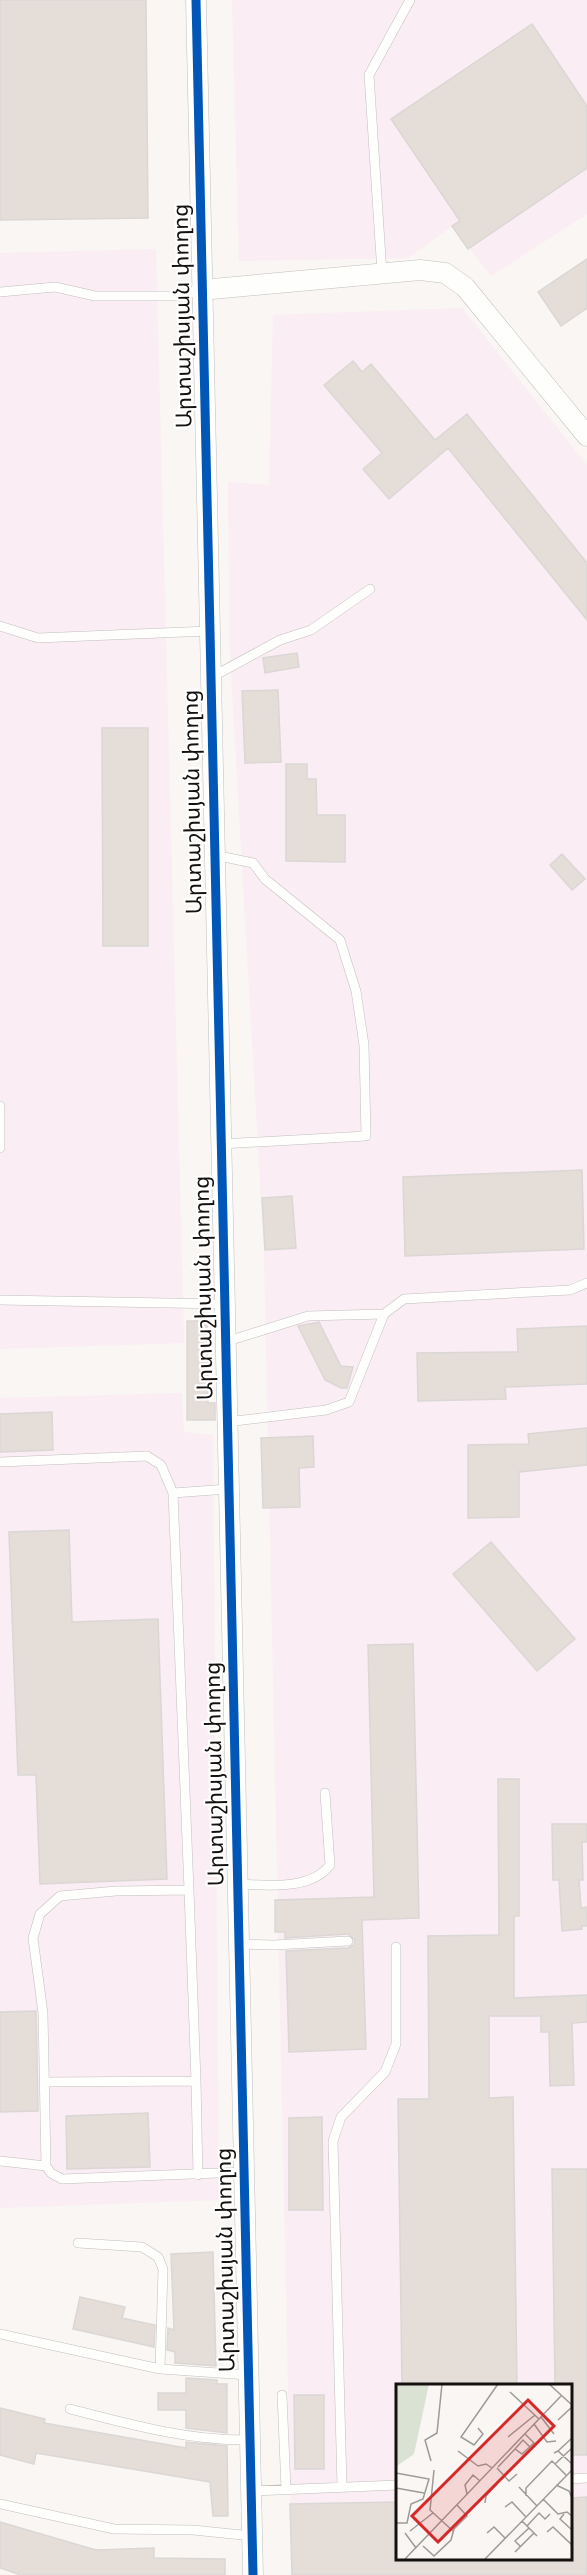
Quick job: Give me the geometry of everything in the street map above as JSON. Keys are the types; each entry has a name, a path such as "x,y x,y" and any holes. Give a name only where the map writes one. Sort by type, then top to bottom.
{"street":[{"name":"Արտաշիսյան փողոց","path":"196,0 252,2575"},
{"path":"201,290 420,270 445,273 465,287 587,436"}],"lane":[{"path":"382,273 369,75 410,0"},
{"path":"0,292 55,287 95,296 180,296 201,290"},
{"path":"210,678 280,640 311,630 370,589"},
{"path":"0,627 38,638 209,631"},
{"path":"214,855 253,863 265,879 340,940 356,991 364,1045 366,1136 220,1144"},
{"path":"0,1106 0,1148"},
{"path":"227,1422 326,1410 349,1402 384,1314 404,1299 570,1290 587,1283"},
{"path":"0,1300 224,1304"},
{"path":"225,1343 308,1316 384,1314"},
{"path":"0,1462 147,1456 161,1465 173,1493 198,2175"},
{"path":"173,1493 228,1489"},
{"path":"237,1884 309,1881 327,1869 330,1865 325,1793"},
{"path":"189,1890 116,1891 60,1896 40,1914 33,1938 43,2013 46,2166 51,2174 62,2179 243,2172"},
{"path":"238,1944 348,1941"},
{"path":"342,2487 333,2140 341,2117 385,2072 396,2044 396,1947"},
{"path":"45,2082 196,2081"},
{"path":"0,2162 46,2166"},
{"path":"78,2243 142,2247 158,2257 163,2269 160,2369"},
{"path":"0,2334 160,2369 248,2375"},
{"path":"282,2395 286,2489"},
{"path":"70,2409 187,2435 226,2440 249,2440"},
{"path":"572,2479 587,2478"},
{"path":"251,2491 396,2485"},
{"path":"0,2504 114,2529 193,2530 252,2536"}],"shaded area":[{"path":"232,0 587,0 587,214 491,276 452,226 408,258 239,261"},
{"path":"156,249 184,1343 0,1349 0,253"},
{"path":"462,308 587,465 587,2575 292,2575 264,1252 230,654 228,482 269,485 273,315"},
{"path":"182,1393 184,1432 213,1435 219,2200 0,2208 0,1398"}],"building":[{"path":"0,0 146,0 148,218 0,220"},
{"path":"532,24 587,106 587,168 468,249 452,226 460,221 391,119"},
{"path":"587,259 587,308 561,326 538,292"},
{"path":"353,361 362,372 371,364 435,440 467,414 587,563 587,620 448,448 389,499 363,469 382,453 324,385"},
{"path":"297,653 299,667 265,673 263,658"},
{"path":"278,690 281,762 245,763 242,691"},
{"path":"102,728 148,728 148,946 103,946"},
{"path":"286,764 307,764 307,779 316,779 317,815 345,815 345,862 286,861"},
{"path":"562,854 585,879 572,890 550,865"},
{"path":"582,1170 584,1249 405,1256 403,1177"},
{"path":"292,1196 296,1248 265,1250 262,1198"},
{"path":"187,1321 207,1321 208,1403 215,1403 215,1420 187,1420"},
{"path":"319,1322 341,1366 353,1367 347,1388 341,1388 325,1380 298,1326"},
{"path":"587,1326 587,1384 505,1387 506,1399 418,1401 417,1353 518,1352 517,1329"},
{"path":"52,1412 53,1450 0,1452 0,1414"},
{"path":"587,1428 587,1465 519,1472 519,1517 468,1518 468,1445 529,1444 528,1434"},
{"path":"313,1436 314,1467 299,1468 300,1507 263,1508 261,1438"},
{"path":"69,1530 72,1622 158,1619 167,1879 40,1884 36,1775 18,1775 9,1532"},
{"path":"491,1542 575,1639 537,1671 453,1574"},
{"path":"413,1644 419,1918 362,1920 366,2049 289,2052 286,1951 348,1948 354,1945 355,1940 348,1934 285,1938 285,1932 275,1932 275,1900 374,1897 368,1645"},
{"path":"498,1779 519,1779 519,1916 514,1916 514,1998 587,1995 587,2022 572,2023 574,2085 550,2086 549,2032 541,2032 541,2016 489,2016 489,2098 513,2097 517,2384 402,2384 398,2099 429,2099 428,1936 499,1935"},
{"path":"552,1824 587,1824 587,1842 582,1842 583,1880 579,1880 581,1908 587,1907 587,1926 582,1926 582,1929 562,1931 559,1880 553,1880"},
{"path":"36,2011 38,2111 0,2112 0,2012"},
{"path":"148,2113 150,2167 67,2169 66,2116"},
{"path":"322,2117 323,2210 289,2210 289,2118"},
{"path":"552,2169 587,2169 587,2455 572,2455 572,2384 555,2384"},
{"path":"213,2252 216,2366 175,2363 175,2352 167,2350 168,2328 174,2330 171,2254"},
{"path":"80,2297 125,2307 122,2318 155,2325 154,2347 73,2329"},
{"path":"186,2378 217,2380 217,2384 227,2384 227,2433 186,2428 186,2410 158,2410 158,2393 186,2393"},
{"path":"294,2395 324,2395 324,2469 295,2469"},
{"path":"0,2408 45,2419 44,2423 186,2448 186,2442 227,2446 228,2516 213,2516 210,2482 36,2453 34,2464 0,2455"},
{"path":"587,2497 587,2575 292,2575 290,2504 396,2502 396,2560 572,2560 572,2498"},
{"path":"0,2522 96,2550 154,2548 154,2558 225,2559 225,2575 21,2575 0,2568"}],"cycle path":[{"path":"196,0 253,2575"}]}
